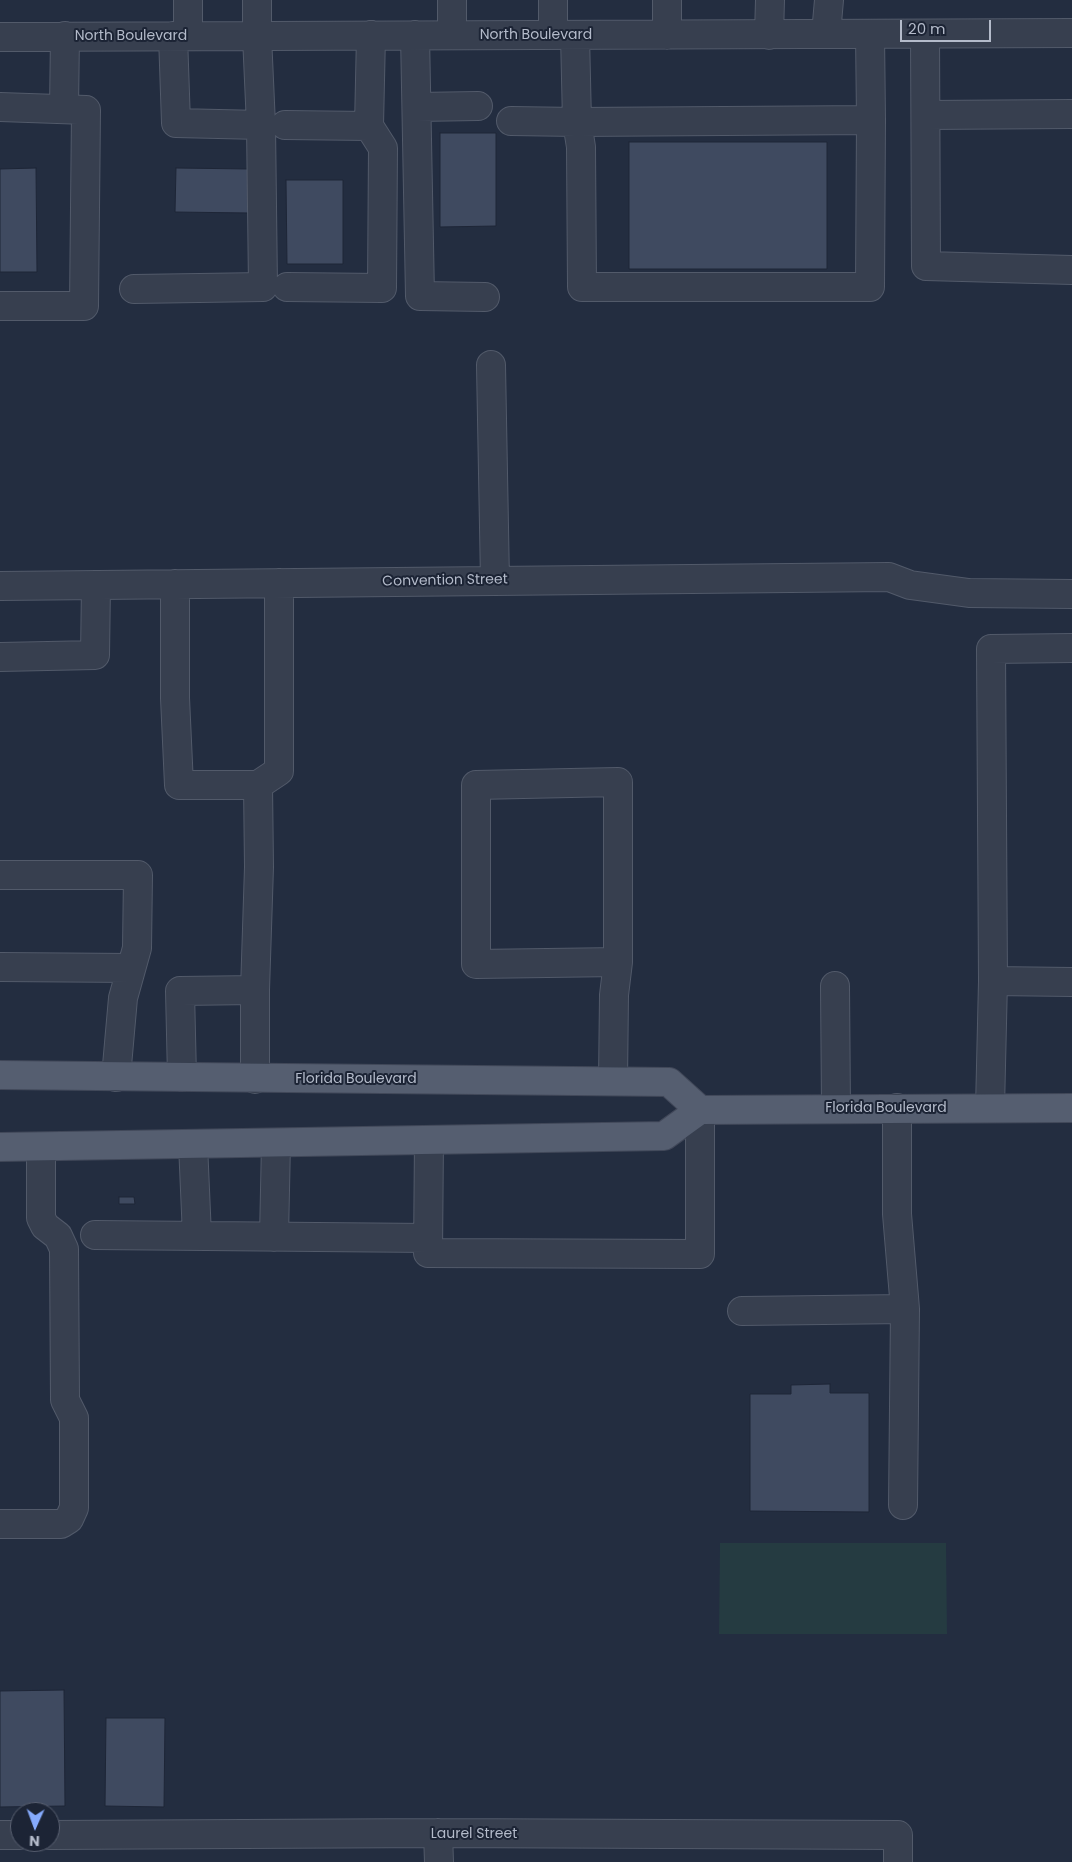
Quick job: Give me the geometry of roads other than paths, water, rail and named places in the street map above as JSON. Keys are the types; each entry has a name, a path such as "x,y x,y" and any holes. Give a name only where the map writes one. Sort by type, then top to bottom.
{"main road":[{"name":"Florida Boulevard","path":"0,1076 669,1082 700,1110 1072,1108"},
{"path":"0,1147 664,1136 700,1110"}],"street":[{"path":"188,0 181,36 176,124 369,126"},
{"path":"134,289 263,287 273,125 257,36 257,0"},
{"path":"452,0 452,35"},
{"path":"553,0 564,35 581,147 582,287 870,287 872,120 870,34"},
{"path":"667,0 667,34"},
{"path":"769,35 770,0"},
{"path":"826,34 829,0"},
{"name":"North Boulevard","path":"0,37 1072,33"},
{"path":"926,34 926,266 1072,270"},
{"path":"287,287 382,288 382,148 369,126 371,35"},
{"path":"416,35 420,296 486,297"},
{"path":"64,109 65,36"},
{"path":"417,107 478,106"},
{"path":"0,107 86,110 84,306 0,306"},
{"path":"926,115 1072,114"},
{"path":"510,121 872,120"},
{"path":"491,365 495,581"},
{"name":"Convention Street","path":"0,586 889,577 910,585 969,593 1072,594"},
{"path":"175,584 175,698 179,785 258,786 278,771 279,583"},
{"path":"0,657 95,656 96,585"},
{"path":"990,1108 994,981 991,649 1072,648"},
{"path":"613,1082 614,995 618,962 618,782 476,786 476,964 618,962"},
{"path":"255,1079 255,990 259,867 258,786"},
{"path":"0,875 138,875 137,948 123,998 116,1077"},
{"path":"0,966 131,968"},
{"path":"994,981 1072,982"},
{"path":"835,986 836,1109"},
{"path":"182,1077 180,991 255,990"},
{"path":"897,1108 897,1214 905,1309 903,1505"},
{"path":"429,1140 428,1253 700,1254 700,1110"},
{"path":"274,1237 276,1143"},
{"path":"193,1144 197,1236"},
{"path":"0,1524 61,1524 69,1519 74,1508 74,1418 65,1400 64,1248 58,1236 46,1226 41,1218 41,1147"},
{"path":"95,1235 428,1238"},
{"path":"742,1311 905,1309"},
{"path":"438,1834 439,1862"},
{"name":"Laurel Street","path":"60,1835 898,1835 898,1862"}]}
